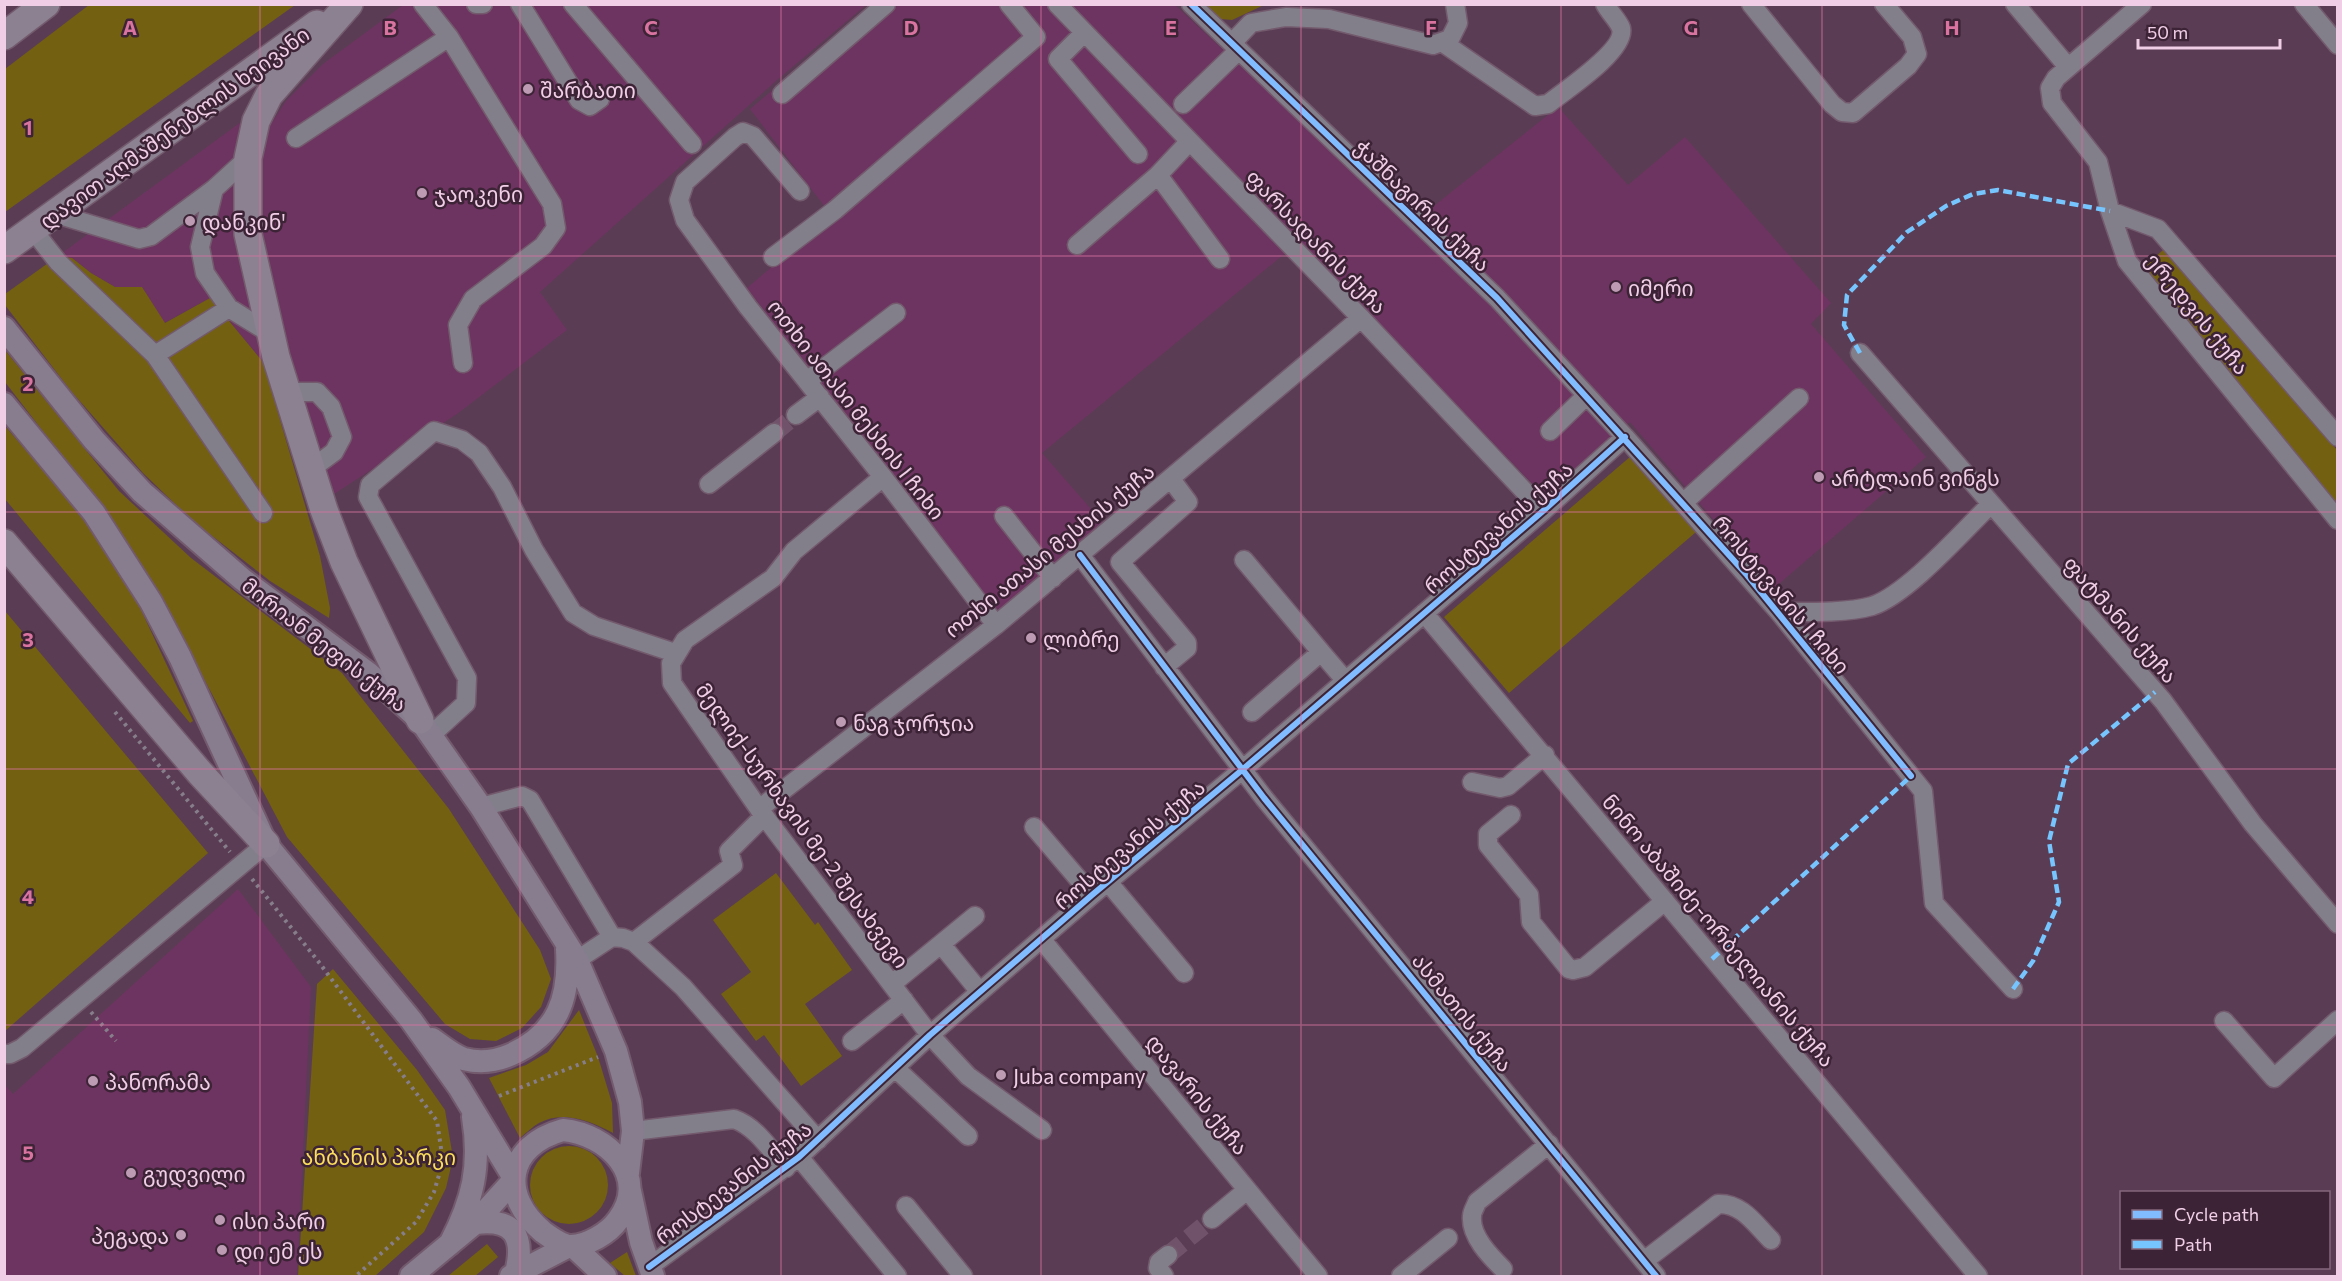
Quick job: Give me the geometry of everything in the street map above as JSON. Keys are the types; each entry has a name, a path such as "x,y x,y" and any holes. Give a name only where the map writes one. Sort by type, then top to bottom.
{"highway":[{"path":"4,36 46,4"},
{"name":"დავით აღმაშენებლის ხეივანი","path":"4,250 344,4"},
{"path":"349,4 269,95 256,121 248,158 248,234 287,392 344,562 425,728"},
{"path":"4,543 200,773 266,844"}],"main road":[{"name":"მირიან მეფის ქუჩა","path":"4,328 94,440 142,492 242,579 368,673 425,728 481,807 572,951 616,1051 630,1102 633,1131 629,1182 651,1272"},
{"path":"4,404 94,513 151,602 180,657 266,844 411,1020 459,1087 513,1179 514,1193 526,1215 548,1235 571,1246 605,1276"},
{"path":"411,1020 432,1039 462,1058 486,1061 521,1050 547,1030 560,1008 572,951"},
{"path":"450,1244 460,1224 476,1179 476,1138 471,1107"},
{"path":"411,1276 475,1223 513,1179 519,1161 527,1149 549,1134 563,1130 578,1131 594,1137 610,1150 629,1182 626,1207 605,1233 590,1241 571,1246 514,1275"},
{"path":"475,1223 500,1222 517,1235 520,1257 514,1275"}],"street":[{"path":"423,4 449,37 552,204 556,228 543,246 473,299 458,325 463,363"},
{"path":"476,4 483,4"},
{"path":"520,4 579,100 590,106 600,99"},
{"path":"573,4 692,144"},
{"path":"782,94 886,4"},
{"path":"773,257 835,210 1036,37 1009,4"},
{"name":"ფარსადანის ქუჩა","path":"1057,4 1083,34 1362,318 1543,511"},
{"name":"ჭაშნაგირის ქუჩა","path":"1191,4 1497,298 1624,437"},
{"path":"1183,104 1236,47 1251,23 1286,11 1329,19 1433,45 1450,39 1458,23 1455,4"},
{"path":"1442,42 1535,106 1548,104 1612,52 1620,39 1621,27 1605,4"},
{"path":"1751,4 1832,104 1842,112 1853,113 1908,66 1917,54 1912,36 1884,4"},
{"path":"2015,4 2068,67"},
{"path":"2110,211 2098,162 2052,104 2050,88 2056,78 2068,67 2142,4"},
{"path":"2304,4 2337,45"},
{"path":"1083,34 1059,59 1138,154"},
{"path":"296,138 449,37"},
{"name":"ოთხი ათასი მესხის I ჩიხი","path":"800,191 753,136 743,132 685,182 679,200 685,220 797,377 820,397 996,624"},
{"path":"1077,245 1158,175 1189,142"},
{"path":"56,214 139,239 151,236 214,189 248,158"},
{"path":"1158,175 1220,259"},
{"path":"214,189 200,247 205,273 229,308 271,334"},
{"name":"ერედვის ქუჩა","path":"2110,211 2158,229 2337,437"},
{"name":"ერედვის ქუჩა","path":"2110,211 2127,261 2337,520"},
{"path":"29,232 155,355 262,513"},
{"path":"155,355 229,308"},
{"path":"797,377 897,313"},
{"name":"ოთხი ათასი მესხის ქუჩა","path":"634,942 733,865 729,851 762,812 1053,578 1362,318"},
{"name":"ფატმანის ქუჩა","path":"1860,352 2163,701 2253,824 2337,924"},
{"path":"287,392 317,392 331,407 342,437 334,452 311,469"},
{"path":"1550,431 1586,396"},
{"path":"796,415 820,397"},
{"path":"1683,503 1799,398"},
{"path":"425,728 466,703 467,678 368,497 370,485 435,431 462,440 478,453 502,487 534,549 573,613 594,626 675,653 685,640 773,578 794,551 883,477"},
{"path":"709,484 774,433"},
{"name":"როსტევანის ქუჩა","path":"651,1272 793,1163 930,1035 1543,511 1624,437"},
{"name":"როსტევანის I ჩიხი","path":"1624,437 1779,612 1923,791 1934,903 2013,989"},
{"path":"1164,667 1187,648 1186,643 1120,562 1188,502 1171,478"},
{"path":"1779,612 1832,611 1872,606 1882,601 1902,590 1991,504"},
{"path":"1004,516 1053,578"},
{"name":"ასმათის ქუჩა","path":"1080,555 1242,770 1656,1276"},
{"path":"1244,560 1345,680"},
{"name":"ნინო აბაშიძე-ორბელიანის ქუჩა","path":"1424,613 1978,1276"},
{"path":"1252,712 1322,652"},
{"name":"მელიქ-სურხავის მე-2 შესახვევი","path":"675,653 670,663 672,683 762,812 930,1035 968,1076 1042,1130"},
{"path":"1472,782 1500,788 1508,786 1545,755"},
{"path":"481,807 522,796 530,800 612,938"},
{"path":"1511,814 1488,834 1488,845 1529,895 1531,922 1569,969 1585,966 1665,901"},
{"path":"1034,827 1092,895"},
{"path":"4,1054 10,1054 22,1048 266,844"},
{"path":"1108,882 1184,973"},
{"path":"892,984 975,916"},
{"path":"572,951 612,938 623,938 634,942 683,987 818,1140"},
{"name":"დავარის ქუჩა","path":"1042,940 1318,1276"},
{"path":"941,944 980,992"},
{"path":"852,1041 904,1000"},
{"path":"2224,1021 2274,1078 2337,1020"},
{"path":"895,1068 968,1136"},
{"path":"633,1131 734,1119 746,1123 793,1163 897,1276"},
{"path":"1503,1269 1490,1256 1475,1232 1471,1215 1477,1202 1550,1144"},
{"path":"1212,1219 1247,1190"},
{"path":"1644,1261 1718,1204 1738,1207 1770,1240"},
{"path":"906,1206 963,1276"},
{"path":"1401,1276 1448,1238"},
{"path":"1164,1276 1158,1268 1159,1262 1168,1255"}],"path":[{"path":"111,706 318,961 437,1120 442,1155 434,1192 416,1222 357,1276"},
{"path":"80,1000 116,1041"},
{"path":"498,1096 598,1057"}],"shaded area":[{"path":"403,5 866,5 777,80 540,292 567,330 457,414 334,494 288,359 261,236 258,174 267,130 286,101 323,64"},
{"path":"875,5 1175,5 1410,225 1558,107 1628,185 1685,137 1831,303 1811,324 1926,457 1773,589 1630,422 1544,496 1300,241 1042,453 1105,525 1005,610 996,611 747,288 832,216 750,109"},
{"path":"241,122 237,182 263,362 210,298 164,323 142,287 115,287 91,273 72,258 58,256"},
{"path":"238,889 311,987 297,1276 5,1276 5,1085 13,1094"}],"green space":[{"path":"89,5 295,5 5,212 5,69"},
{"path":"1205,5 1264,5 1232,20 1221,19"},
{"path":"2163,250 2337,450 2337,505 2143,268"},
{"path":"58,256 72,258 91,273 115,287 142,287 165,323 210,298 263,362 320,556 330,608 329,618 270,581 193,521 143,473 71,391 5,305 5,294"},
{"path":"4,349 119,491 191,558 342,673 449,809 540,950 551,979 541,1007 522,1028 496,1041 470,1039 445,1024 287,837 180,633 100,505 5,382"},
{"path":"4,425 73,505 133,593 193,721 190,723 5,499"},
{"path":"1631,456 1696,532 1509,693 1444,617"},
{"path":"5,611 208,853 4,1031"},
{"path":"776,873 815,925 818,922 852,970 805,1004 842,1056 801,1086 764,1035 756,1041 721,994 751,972 713,920"},
{"name":"ანბანის პარკი","path":"333,969 417,1070 445,1110 453,1158 446,1188 424,1232 375,1276 298,1276 317,984"},
{"path":"579,1010 598,1057 612,1103 613,1133 586,1121 557,1117 539,1123 520,1138 489,1078 526,1065 548,1052"},
{"path":"569,1146 584,1149 597,1157 605,1170 608,1185 605,1200 597,1213 584,1221 569,1224 554,1221 541,1213 533,1200 530,1185 533,1170 541,1157 554,1149"},
{"path":"487,1244 498,1257 475,1276 448,1276"},
{"path":"627,1252 636,1276 625,1276 610,1263"}],"tunnel":[{"path":"774,433 796,415"},
{"path":"1168,1255 1212,1219"}],"marked path":[{"path":"1860,353 1844,325 1847,295 1907,232 1946,206 1973,194 1998,190 2110,211"},
{"path":"2013,989 2033,961 2059,902 2049,841 2068,764 2155,692"},
{"path":"1712,959 1911,776"}],"cycle path":[{"path":"1191,4 1497,298 1747,575 1911,776"},
{"path":"649,1267 799,1157 930,1035 1092,895 1242,770 1543,511 1625,437"},
{"path":"1080,555 1264,798 1656,1276"}],"place":[{"name":"შარბათი","path":"528,89"},
{"name":"ჯაოკენი","path":"422,193"},
{"name":"დანკინ'","path":"190,221"},
{"name":"იმერი","path":"1616,287"},
{"name":"არტლაინ ვინგს","path":"1819,477"},
{"name":"ლიბრე","path":"1031,638"},
{"name":"ნაგ ჯორჯია","path":"841,722"},
{"name":"Juba company","path":"1001,1075"},
{"name":"პანორამა","path":"93,1081"},
{"name":"გუდვილი","path":"131,1173"},
{"name":"ისი პარი","path":"220,1220"},
{"name":"პეგადა","path":"181,1235"},
{"name":"დი ემ ეს","path":"222,1250"}]}
